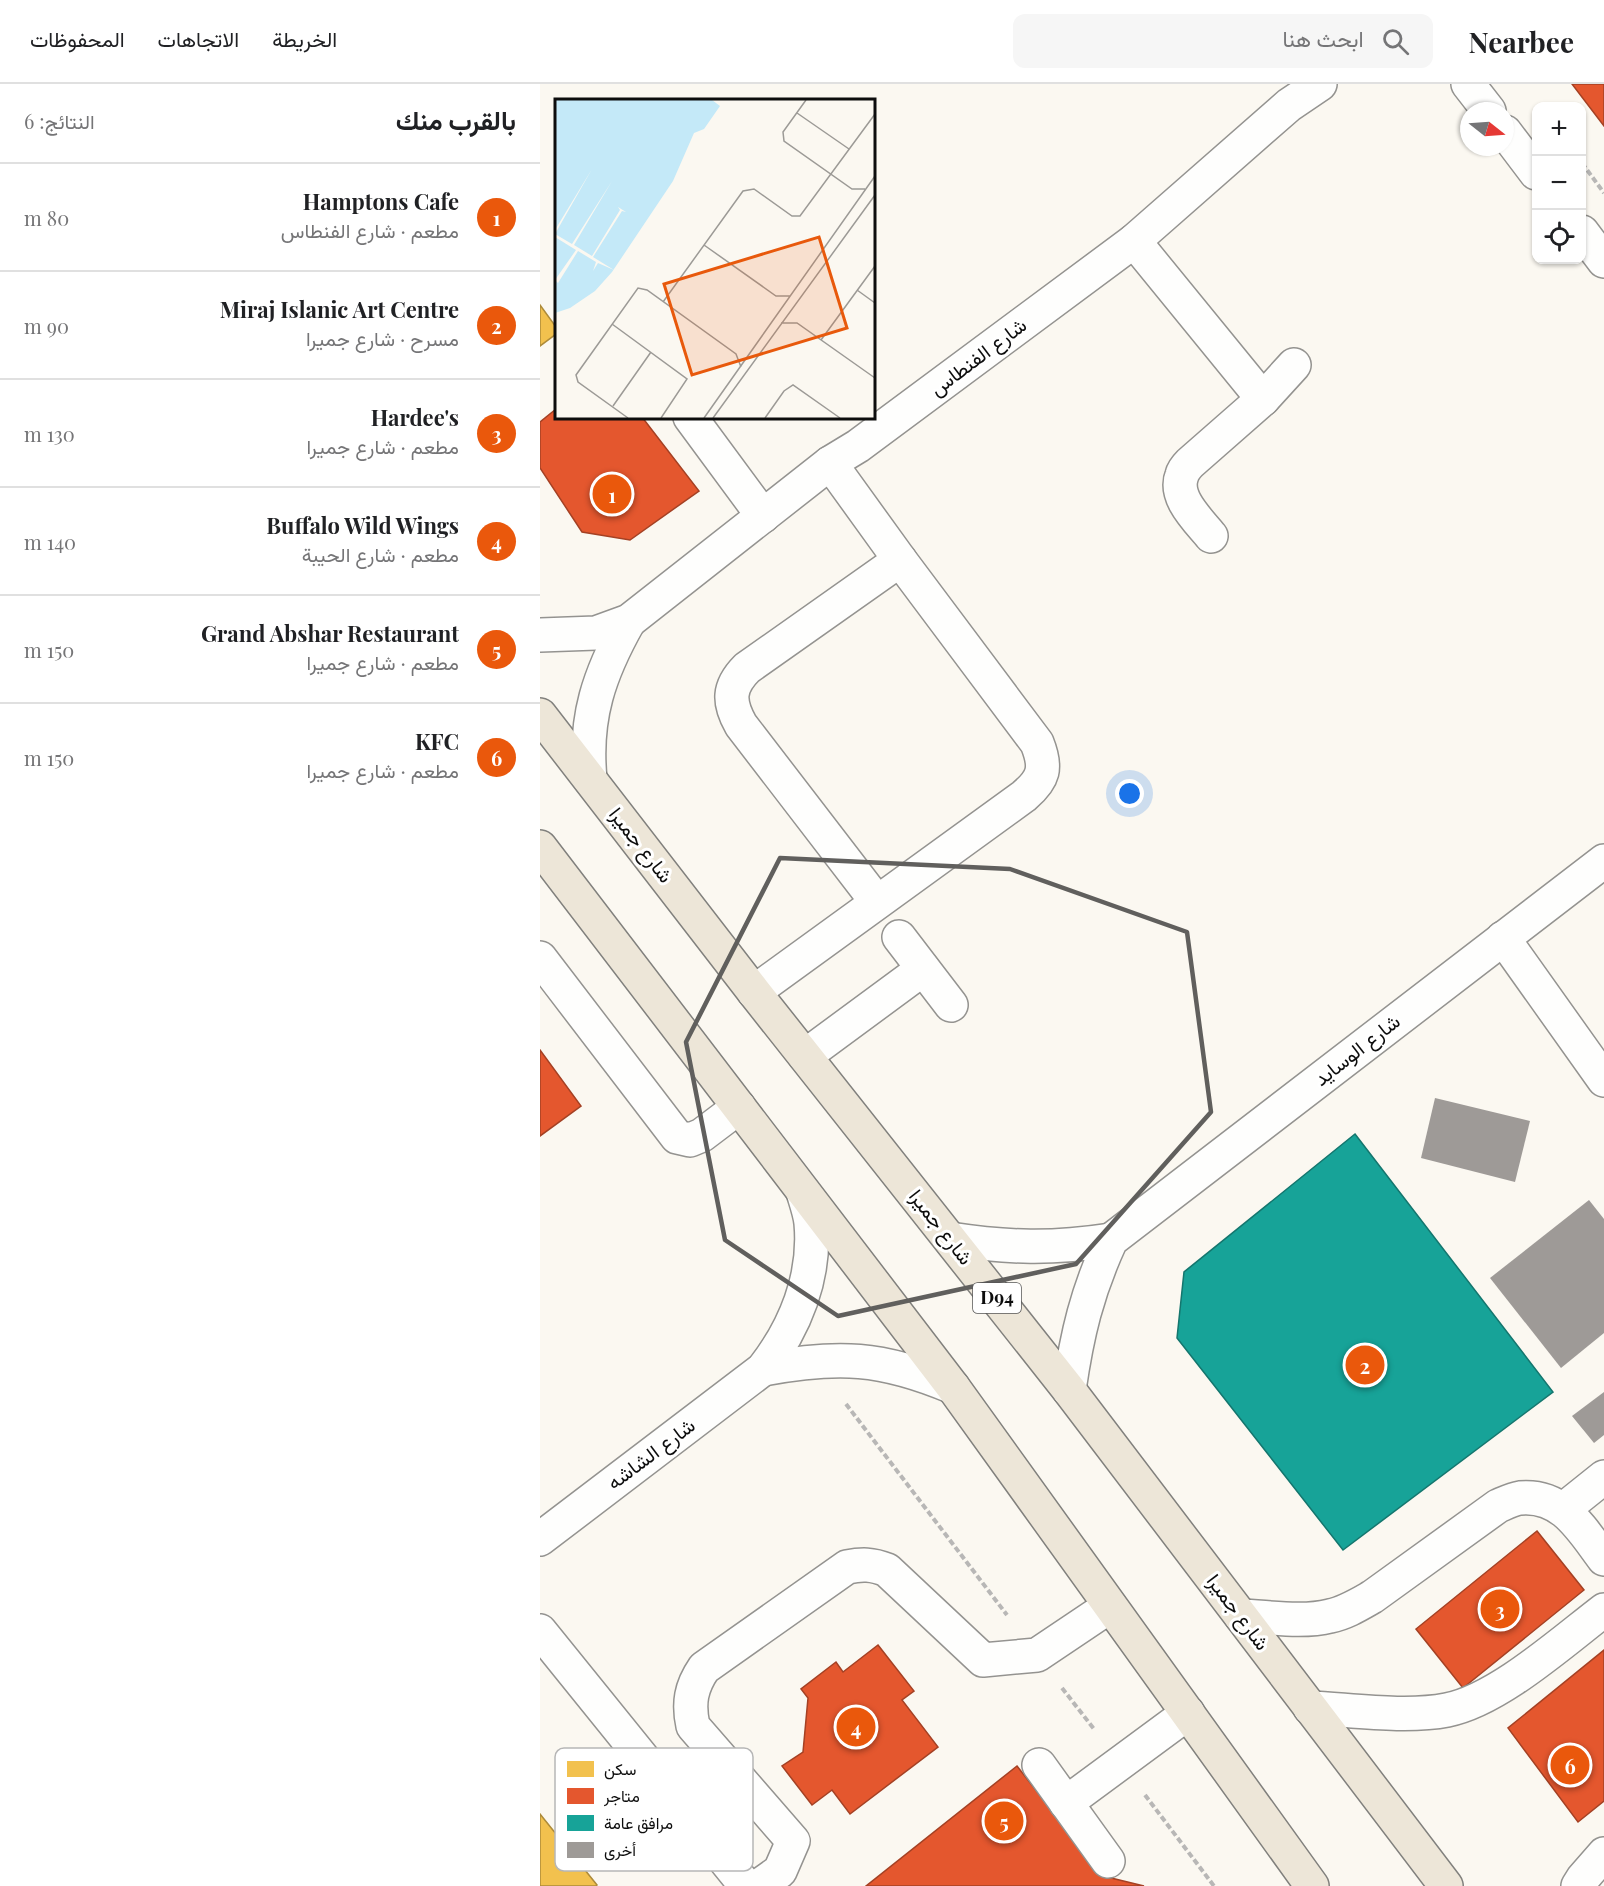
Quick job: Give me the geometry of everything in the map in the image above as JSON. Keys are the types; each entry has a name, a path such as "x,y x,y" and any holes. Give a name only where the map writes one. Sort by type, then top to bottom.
{"main road":[{"name":"شارع جميرا","path":"540,715 754,992 1069,1390 1446,1886"},
{"path":"540,847 953,1387 1312,1886"}],"street":[{"name":"شارع الفنطاس","path":"540,635 596,633 629,621 830,464 858,446 1134,240 1289,105 1320,84"},
{"path":"1468,84 1482,102"},
{"path":"1514,144 1532,168"},
{"path":"1586,238 1604,261"},
{"path":"1134,240 1263,399"},
{"path":"1210,536 1184,501 1180,489 1182,474 1190,463 1263,399 1294,365"},
{"path":"691,418 763,516"},
{"path":"754,992 1024,796 1036,786 1042,773 1042,757 1037,743 830,464"},
{"path":"877,902 741,725 734,712 731,698 733,687 747,668 900,560"},
{"name":"شارع الفنطاس","path":"590,779 587,752 589,724 595,698 614,648 629,621"},
{"name":"شارع الوسايد","path":"1069,1390 1074,1351 1083,1313 1095,1276 1112,1240 1604,861"},
{"path":"899,937 951,1005"},
{"path":"1503,938 1604,1080"},
{"path":"540,958 677,1137 690,1140 702,1135 739,1107"},
{"path":"805,1056 923,969"},
{"name":"شارع الشاشه","path":"542,1533 763,1370 778,1350 804,1295 810,1260 811,1223 803,1192"},
{"name":"شارع الوسايد","path":"950,1239 1030,1248 1071,1246 1112,1240"},
{"name":"شارع الشاشه","path":"763,1370 813,1361 849,1360 885,1364 920,1373 953,1387"},
{"path":"1564,1509 1604,1477"},
{"path":"1241,1616 1329,1617 1351,1609 1372,1597 1498,1506 1519,1498 1543,1499 1564,1509 1576,1521 1604,1560"},
{"path":"712,1748 693,1726 690,1712 690,1697 694,1682 704,1668 847,1567 873,1564 887,1570 983,1660 1037,1655 1110,1606"},
{"path":"1310,1708 1413,1713 1448,1710 1482,1699 1604,1610"},
{"path":"540,1631 635,1748"},
{"path":"1066,1803 1188,1713"},
{"path":"1039,1765 1108,1861"},
{"path":"753,1795 793,1841 780,1871 759,1886"},
{"path":"1578,1886 1604,1854"},
{"path":"734,1871 746,1886"}],"path":[{"path":"1586,170 1604,193"}],"highlighted area":[{"path":"780,858 1010,869 1187,932 1211,1112 1076,1264 838,1316 725,1240 686,1042"}],"building: سكن":[{"path":"540,305 555,326 555,335 540,346"},
{"path":"540,1814 555,1833 555,1871 586,1871 597,1885 540,1886"}],"building: متاجر":[{"path":"1572,84 1604,84 1604,126 1586,102"},
{"path":"555,410 555,418 643,418 699,491 630,540 582,532 540,468 540,422"},
{"path":"540,1050 581,1106 540,1136"},
{"path":"1537,1531 1584,1590 1463,1688 1416,1629"},
{"path":"878,1645 914,1691 902,1700 938,1747 850,1814 832,1790 812,1805 782,1766 803,1752 808,1698 801,1689 836,1662 843,1672"},
{"path":"1604,1650 1604,1801 1578,1822 1508,1728"},
{"path":"1017,1766 1103,1876 1144,1886 866,1886"}],"building: مرافق عامة":[{"path":"1355,1134 1553,1392 1343,1550 1177,1338 1184,1272"}],"building: أخرى":[{"path":"1435,1098 1530,1121 1515,1182 1421,1158"},
{"path":"1589,1200 1604,1219 1604,1333 1561,1368 1490,1278"},
{"path":"1604,1392 1604,1435 1594,1443 1572,1416"}],"place":[{"name":"Hamptons Cafe","path":"612,494"},
{"name":"Miraj Islanic Art Centre","path":"1365,1365"},
{"name":"Hardee's","path":"1500,1609"},
{"name":"Buffalo Wild Wings","path":"856,1727"},
{"name":"KFC","path":"1570,1765"},
{"name":"Grand Abshar Restaurant","path":"1004,1821"}]}
